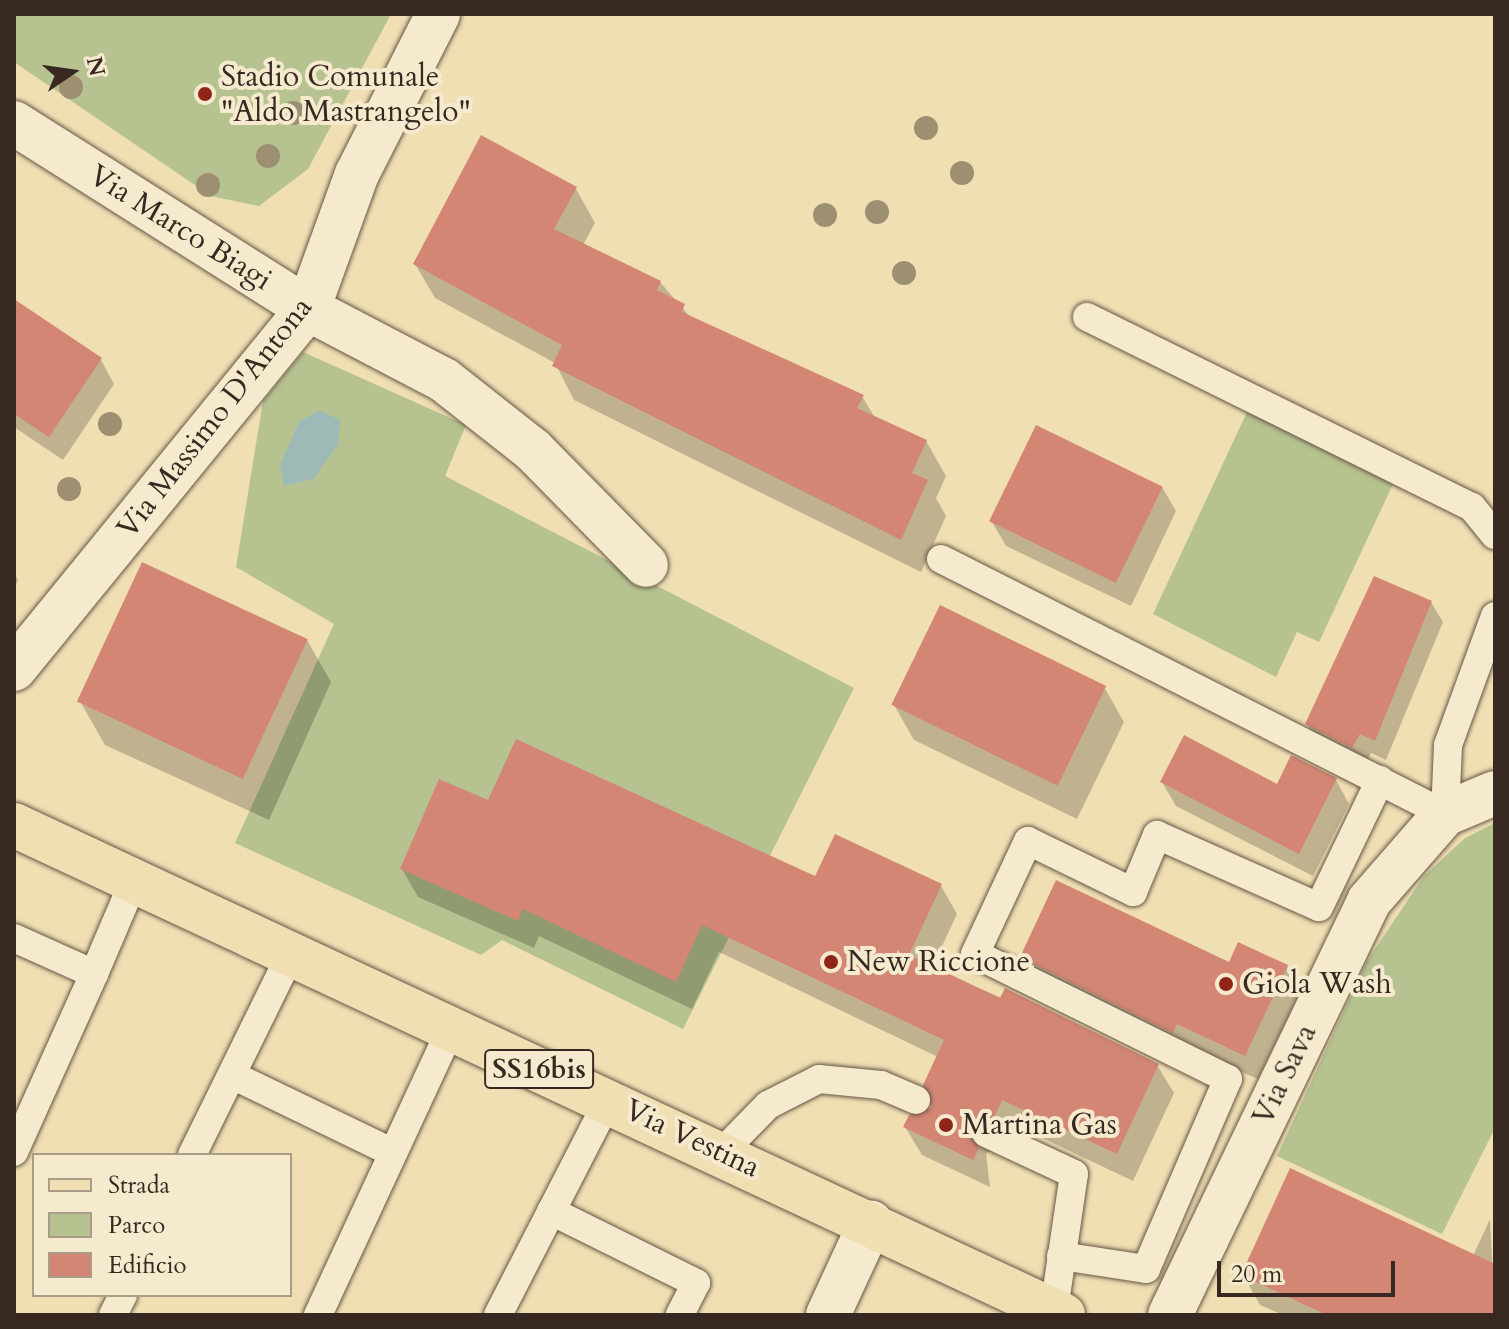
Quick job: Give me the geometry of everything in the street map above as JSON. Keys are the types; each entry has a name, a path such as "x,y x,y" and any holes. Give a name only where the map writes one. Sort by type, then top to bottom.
{"main road":[{"name":"Via Vestina","path":"14,825 871,1222 1058,1313"}],"street":[{"name":"Via Massimo D'Antona","path":"14,669 308,309 357,174 438,14"},
{"name":"Via Marco Biagi","path":"14,123 308,309 413,361 473,401 533,450 646,565"},
{"name":"Via Sava","path":"1170,1315 1369,901 1445,814 1495,793"},
{"path":"828,1315 871,1222"}],"lane":[{"path":"1087,317 1472,507 1495,535"},
{"path":"941,559 1445,814 1448,745 1495,616"},
{"path":"1061,1256 1146,1269 1228,1079 975,954 1028,841 1133,892 1157,835 1319,907 1380,780"},
{"path":"14,1152 134,880"},
{"path":"14,938 94,974"},
{"path":"193,1153 291,954"},
{"path":"318,1315 451,1028"},
{"path":"232,1075 393,1153"},
{"path":"721,1153 768,1105 819,1079 881,1085 916,1100"},
{"path":"498,1315 608,1101"},
{"path":"986,1133 1074,1174 1061,1256 1058,1313"},
{"path":"551,1211 696,1283 680,1315"},
{"path":"113,1315 122,1297"}],"green space":[{"name":"Stadio Comunale \"Aldo Mastrangelo\"","path":"14,14 391,14 308,169 259,206 211,196 14,62"},
{"path":"303,352 466,425 445,476 854,688 683,1029 502,940 481,955 235,843 334,624 236,567 263,401"},
{"path":"1247,412 1394,482 1319,642 1297,632 1276,677 1153,614"},
{"path":"1495,823 1495,1128 1442,1234 1277,1156 1367,961 1424,876 1465,838"}],"water":[{"path":"319,410 340,420 338,445 313,479 284,486 280,465 299,422"}],"building":[{"path":"481,135 577,187 554,229 661,281 657,290 685,304 682,312 864,395 857,408 927,440 912,473 928,480 901,540 552,366 562,345 413,264"},
{"path":"14,299 102,358 49,437 14,414"},
{"path":"1036,425 1163,487 1116,583 989,521"},
{"path":"142,562 308,639 243,779 77,702"},
{"path":"1374,576 1432,601 1375,741 1360,734 1352,748 1305,724"},
{"path":"940,605 1106,686 1058,786 891,705"},
{"path":"1184,735 1277,784 1291,755 1337,778 1299,854 1160,782"},
{"path":"516,739 815,876 835,834 942,884 909,955 1000,998 1005,988 1159,1064 1117,1154 1002,1100 994,1118 971,1125 979,1148 973,1160 903,1127 909,1115 931,1107 923,1085 944,1040 702,925 676,982 523,909 518,921 400,869 439,779 488,800"},
{"name":"Giola Wash","path":"1056,880 1229,962 1238,942 1288,965 1245,1056 1177,1024 1173,1033 1020,957"},
{"path":"1290,1168 1495,1264 1495,1315 1327,1315 1241,1275"}],"place":[{"name":"Stadio Comunale \"Aldo Mastrangelo\"","path":"205,94"},
{"name":"New Riccione","path":"831,962"},
{"name":"Giola Wash","path":"1226,984"},
{"name":"Martina Gas","path":"946,1125"}]}
